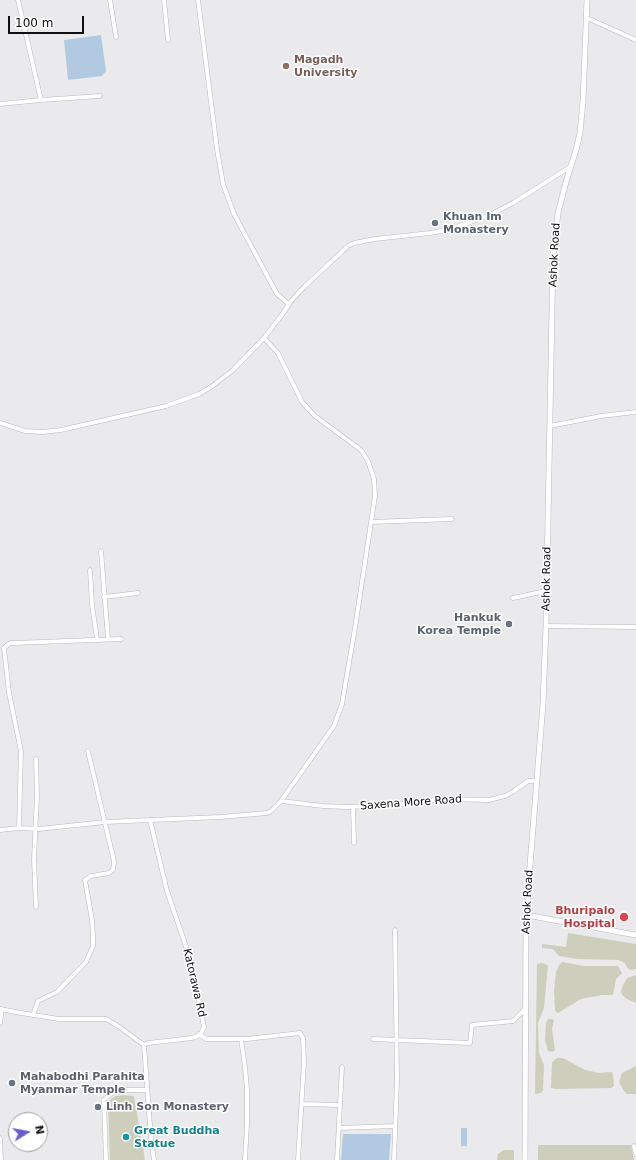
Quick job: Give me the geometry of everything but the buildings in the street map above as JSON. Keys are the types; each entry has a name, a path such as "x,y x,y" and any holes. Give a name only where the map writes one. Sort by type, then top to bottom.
{"street":[{"path":"18,0 41,100"},
{"path":"110,0 116,37"},
{"path":"164,0 168,40"},
{"path":"198,0 217,149 225,188 234,214 277,294 281,300 288,304"},
{"name":"Ashok Road","path":"525,1160 526,915 543,704 546,626 553,256 558,213 576,150 582,121 588,0"},
{"path":"586,18 636,40"},
{"path":"0,104 100,96"},
{"path":"0,422 25,431 52,431 71,428 172,404 199,394 223,378 264,338 281,316 288,304 308,283 343,250 354,243 375,239 430,233 447,230 462,225 490,215 513,203 571,167"},
{"path":"0,830 19,828 36,829 105,822 220,817 266,813 271,811 282,801 338,719 344,694 371,522 375,485 372,470 365,455 308,410 298,394 278,354 264,338"},
{"path":"550,426 601,416 636,412"},
{"path":"371,522 452,519"},
{"path":"101,551 108,639"},
{"path":"90,570 92,605 97,639"},
{"path":"513,598 546,591"},
{"path":"104,597 138,593"},
{"path":"546,626 636,627"},
{"path":"19,828 21,751 9,693 4,648 10,643 121,639"},
{"path":"33,1015 38,1001 49,996 62,987 86,962 90,955 94,936 85,880 91,876 109,873 113,870 114,863 88,751"},
{"path":"36,759 37,796 34,859 36,907"},
{"name":"Saxena More Road","path":"282,801 323,806 353,807 393,805 444,799 489,800 505,796 528,781 536,781"},
{"path":"353,807 354,843"},
{"name":"Katorawa Rd","path":"144,1046 148,1043 192,1038 199,1034 204,1027 192,964 167,891 150,820"},
{"path":"526,915 636,935"},
{"path":"394,1160 396,1040 395,930"},
{"path":"373,1040 470,1043 472,1025 513,1021 526,1008"},
{"path":"0,1023 1,1009 65,1019 106,1019 118,1026 144,1046 150,1139 154,1160"},
{"path":"199,1034 206,1039 241,1039 300,1033 303,1038 304,1062 298,1160"},
{"path":"241,1039 246,1067 247,1090 245,1160"},
{"path":"337,1160 342,1067"},
{"path":"106,1160 104,1100 117,1090 146,1090"},
{"path":"302,1104 340,1105"},
{"path":"339,1128 395,1126"},
{"path":"0,1138 1,1160"},
{"path":"634,1146 636,1154"}],"green space":[{"path":"568,933 636,944 636,969 628,969 625,963 619,960 577,959 559,956 553,949 542,948 542,944 566,947"},
{"path":"562,962 584,966 618,966 622,973 616,979 613,995 602,995 581,999 558,1013 555,1011 554,990 556,972"},
{"path":"542,963 548,965 544,1008 538,1023 539,1053 544,1065 543,1090 541,1093 535,1094 537,964"},
{"path":"636,975 636,1003 622,995 621,991 627,978"},
{"path":"548,1019 554,1020 552,1029 555,1050 552,1052 548,1051 545,1040 546,1023"},
{"path":"557,1058 563,1058 585,1070 599,1073 612,1072 614,1086 611,1088 551,1088 552,1062"},
{"path":"636,1066 636,1094 627,1094 619,1082 622,1073"},
{"path":"123,1095 134,1097 145,1160 110,1160 108,1103 116,1096"},
{"path":"538,1145 631,1145 634,1160 538,1160"},
{"path":"504,1150 514,1150 514,1160 497,1160 498,1154"}],"water":[{"path":"101,35 106,71 102,76 68,80 64,40"},
{"path":"461,1128 467,1128 467,1146 461,1146"},
{"path":"343,1134 391,1134 389,1160 341,1160"}],"place":[{"name":"Magadh University","path":"286,66"},
{"name":"Khuan Im Monastery","path":"435,223"},
{"name":"Hankuk Korea Temple","path":"509,624"},
{"name":"Bhuripalo Hospital","path":"624,917"},
{"name":"Mahabodhi Parahita Myanmar Temple","path":"12,1083"},
{"name":"Linh Son Monastery","path":"98,1107"},
{"name":"Great Buddha Statue","path":"126,1137"}]}
